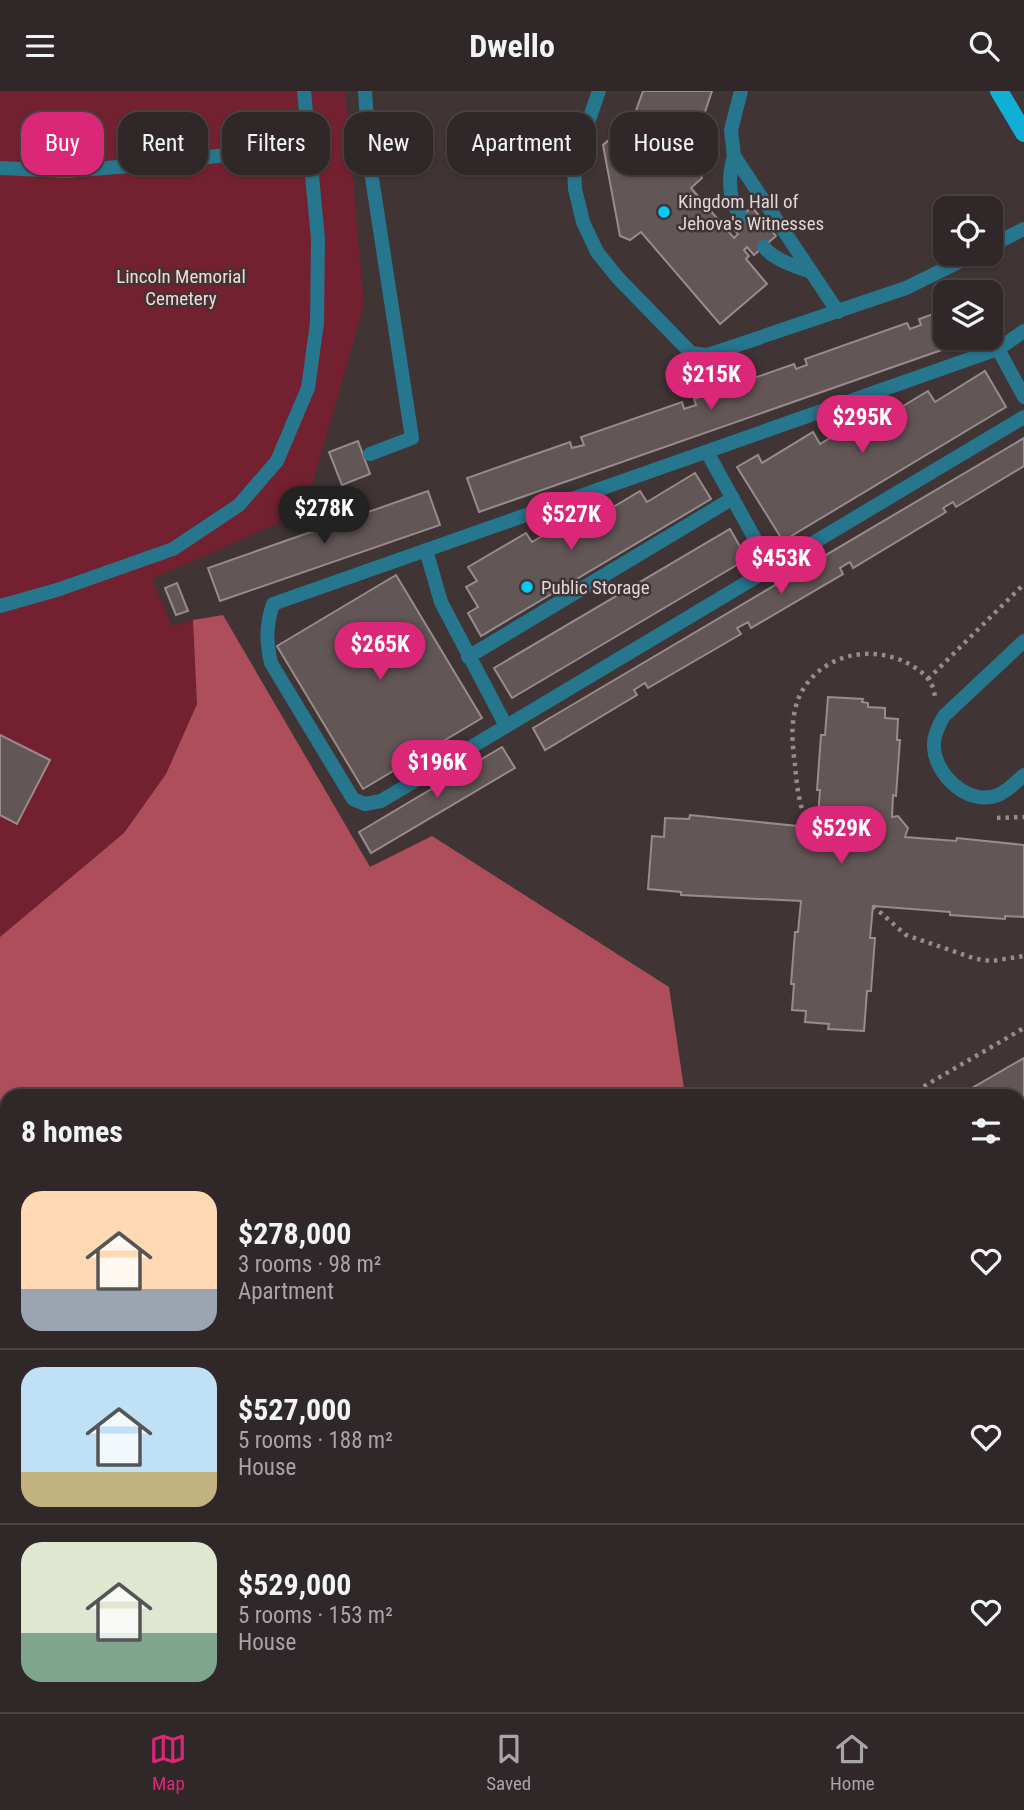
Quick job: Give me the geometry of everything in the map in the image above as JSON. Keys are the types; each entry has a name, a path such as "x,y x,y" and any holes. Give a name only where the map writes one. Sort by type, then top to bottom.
{"main road":[{"path":"999,91 1024,133"}],"street":[{"path":"304,91 306,112"},
{"path":"365,91 370,166 412,438 370,454"},
{"path":"599,91 574,163 575,189 583,222 597,252 618,278 691,353 709,355 906,289 951,266"},
{"path":"741,91 731,130 734,156 730,172 730,189 741,217"},
{"path":"0,168 67,171 222,155"},
{"path":"734,156 838,311"},
{"path":"0,606 57,590 173,549 239,505 277,461 308,388 317,323 318,239 311,175"},
{"path":"1003,240 1024,229"},
{"path":"764,247 788,263 811,272"},
{"path":"1003,346 1024,331"},
{"path":"996,350 273,604 267,623 267,645 271,663 353,799 365,804 381,801 1024,417"},
{"path":"1000,350 1024,397"},
{"path":"707,451 771,568"},
{"path":"468,657 733,498"},
{"path":"426,550 440,602 506,726"},
{"path":"1024,641 944,716 936,729 933,746 937,762 944,774 955,786 969,795 983,798 999,795 1024,775"}],"path":[{"path":"928,679 1024,584"},
{"path":"817,828 803,815 792,740 799,697 808,683 823,669 841,658 860,653 896,656 928,679 935,693 931,710"},
{"path":"996,818 1024,817"},
{"path":"873,906 906,935 975,959 992,961 1024,956"},
{"path":"919,1089 1024,1028"}],"green space":[{"name":"Lincoln Memorial Cemetery","path":"0,91 345,91 347,112 344,112 344,175 352,175 364,306 304,512 152,579 172,626 193,620 197,704 166,774 124,833 0,937"}],"shaded area":[{"path":"223,615 370,867 432,836 669,987 684,1089 0,1089 0,937 124,833 166,774 197,704 193,620"}],"building":[{"name":"Kingdom Hall of Jehova's Witnesses","path":"643,91 712,91 705,112 635,112"},
{"name":"Kingdom Hall of Jehova's Witnesses","path":"610,139 610,175 701,175 702,178 691,188 734,238 738,234 730,225 752,207 776,236 754,255 747,247 744,250 749,256 746,259 767,284 720,324 641,232 630,240 620,236 603,145"},
{"path":"933,314 933,350 942,350 479,512 467,478 570,442 572,448 584,445 581,437 682,402 684,409 696,405 694,399 794,364 796,369 807,365 805,359 907,323 910,329 921,325 919,319"},
{"path":"985,371 1006,407 783,541 737,467 758,455 762,463 813,432 820,444 872,412 878,421 928,391 935,402"},
{"path":"1024,438 1024,466 956,507 953,502 943,508 946,512 853,568 850,562 840,568 843,574 751,628 748,622 737,628 741,634 648,688 645,683 634,690 637,695 545,750 533,728"},
{"path":"358,441 370,474 342,485 329,452"},
{"path":"695,473 711,499 481,636 468,613 478,607 466,587 477,581 468,567 526,533 532,542 584,511 590,521 640,491 647,502"},
{"path":"428,491 440,525 220,601 208,568"},
{"path":"730,529 747,559 512,698 494,668"},
{"path":"396,575 482,718 363,789 277,646"},
{"path":"177,583 188,611 176,615 165,588"},
{"path":"828,697 863,699 862,702 868,703 868,707 885,708 885,718 898,719 897,740 900,740 892,817 898,816 908,828 905,837 956,841 957,838 1024,845 1024,917 1005,916 1005,919 950,915 950,912 873,906 870,938 875,938 871,991 867,991 864,1031 828,1029 829,1024 805,1022 806,1011 792,1010 795,932 798,932 801,901 681,895 681,892 648,889 652,836 664,837 665,818 689,819 690,815 817,828 821,735 825,735"},
{"path":"0,735 50,760 17,824 0,815"},
{"path":"502,747 515,768 371,853 359,832"},
{"path":"1024,1058 1024,1089 970,1089"}],"place":[{"name":"Kingdom Hall of Jehova's Witnesses","path":"664,212"},
{"name":"Public Storage","path":"527,587"}]}
